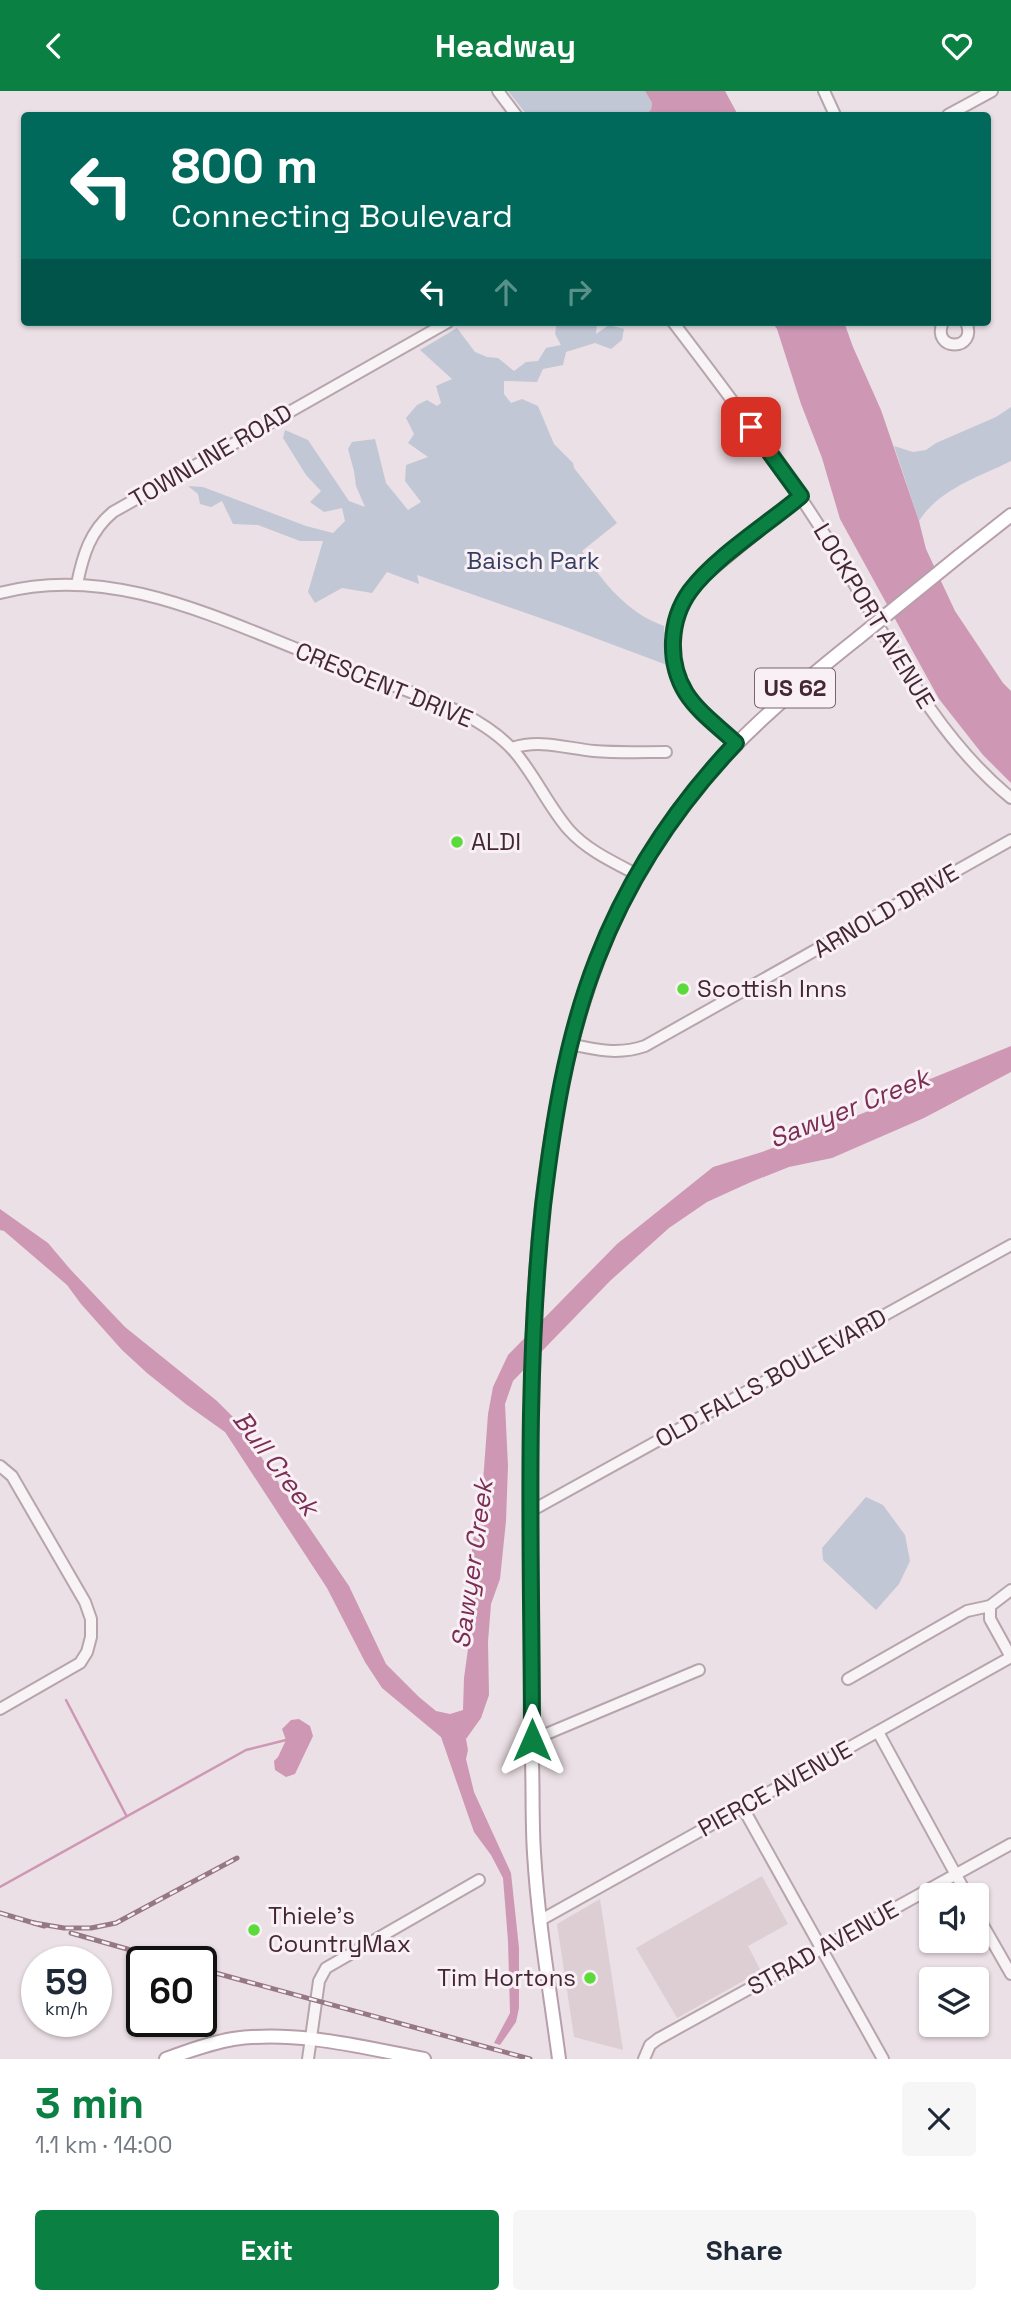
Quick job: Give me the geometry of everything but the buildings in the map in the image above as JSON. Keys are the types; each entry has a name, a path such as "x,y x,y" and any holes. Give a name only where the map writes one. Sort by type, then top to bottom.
{"main road":[{"name":"US 62","path":"559,2059 539,1921 533,1850 532,1370 547,1176 556,1111 570,1044 597,959 636,874 687,800 736,743 776,704 1011,515"},
{"path":"166,2059 233,2039 284,2037 424,2059"}],"street":[{"path":"498,91 514,112"},
{"path":"824,91 834,112"},
{"path":"954,112 992,91"},
{"name":"TOWNLINE ROAD","path":"77,584 89,539 113,512 441,326"},
{"name":"LOCKPORT AVENUE","path":"676,326 801,496 927,705 966,756 1011,798"},
{"path":"941,326 942,337 953,345 963,342 967,337 968,326"},
{"path":"736,743 696,706 682,686 673,648 675,626 685,598 697,582 801,496"},
{"path":"0,593 38,586 77,584"},
{"name":"CRESCENT DRIVE","path":"77,584 143,593 215,617 462,713 489,729 512,748 570,830 589,847 636,874"},
{"path":"512,748 545,743 594,751 666,753"},
{"name":"ARNOLD DRIVE","path":"570,1044 614,1052 645,1046 1011,840"},
{"name":"OLD FALLS BOULEVARD","path":"531,1511 1011,1245"},
{"path":"0,1466 12,1476 85,1602 92,1628 87,1652 80,1663 0,1709"},
{"path":"848,1679 967,1611 990,1606 1011,1590"},
{"path":"990,1606 989,1619 1011,1657"},
{"name":"PIERCE AVENUE","path":"539,1921 1011,1657"},
{"path":"532,1740 699,1670"},
{"path":"878,1732 960,1883"},
{"path":"743,1808 883,2059"},
{"name":"STRAD AVENUE","path":"644,2059 650,2045 658,2039 1011,1844"},
{"path":"308,2059 318,1981 327,1968 479,1880"},
{"path":"989,1936 1011,1974"}],"shaded area":[{"path":"645,91 725,91 736,112 648,112 652,103"},
{"path":"775,326 845,326 881,410 926,549 955,611 1011,691 1011,783 983,755 939,699 840,519 822,458"},
{"path":"1011,1046 1011,1072 924,1118 832,1158 789,1167 707,1202 669,1228 610,1281 513,1381 505,1404 508,1466 506,1521 500,1579 491,1604 488,1642 489,1695 481,1718 466,1739 466,1759 474,1792 511,1873 519,1948 519,2008 516,2022 500,2045 494,2043 510,2013 503,1878 491,1855 474,1832 441,1737 382,1688 365,1662 327,1588 225,1432 147,1373 122,1350 67,1285 0,1230 0,1209 48,1243 125,1327 217,1401 236,1420 349,1586 386,1664 436,1711 450,1714 463,1710 464,1678 473,1612 472,1544 481,1509 488,1414 493,1387 508,1355 617,1244 713,1167 762,1152 879,1107 913,1086"},
{"path":"299,1719 310,1726 313,1736 295,1774 286,1777 275,1770 274,1761 286,1740 282,1729 291,1720"},
{"path":"762,1876 788,1924 748,1946 761,1971 677,2018 636,1948"},
{"path":"600,1899 623,2050 574,2037 557,1924"}],"green space":[{"path":"508,91 645,91 652,103 648,112 525,112"},
{"name":"Baisch Park","path":"556,326 597,326 596,334 608,326 624,329 622,340 611,349 595,343 566,352 563,365 543,369 537,382 504,381 504,394 511,403 522,399 538,406 554,444 573,463 574,468 617,523 582,551 607,585 627,605 664,626 667,665 417,575 419,584 387,572 372,593 342,588 315,603 308,592 323,541 300,541 258,525 233,524 222,501 211,507 200,504 198,494 188,486 203,487 306,526 333,533 345,521 342,508 324,512 310,502 321,491 306,475 283,438 285,430 308,440 349,501 365,507 356,486 348,449 352,442 375,439 386,483 408,510 421,502 405,481 406,465 428,457 408,443 414,434 406,418 417,405 427,400 437,406 441,403 436,386 452,379 420,350 457,328 475,352 498,358 514,371 526,362 538,361 546,348 561,345 555,334"},
{"path":"1011,407 1011,461 948,492 927,510 919,521 894,446 913,452 926,450 996,417"},
{"path":"866,1497 883,1505 905,1535 910,1561 899,1584 876,1610 823,1560 822,1548"}],"waterway":[{"path":"66,1700 126,1815"},
{"path":"0,1887 246,1750 286,1740"}],"railway":[{"path":"34,1923 64,1928 91,1928 116,1923 237,1858"},
{"path":"0,1913 44,1926"},
{"path":"71,1933 126,1949"},
{"path":"217,1973 530,2059"}],"place":[{"name":"ALDI","path":"457,842"},
{"name":"Scottish Inns","path":"683,989"},
{"name":"Thiele's CountryMax","path":"254,1930"},
{"name":"Tim Hortons","path":"590,1978"}],"route":[{"path":"532,1740 532,1370 540,1236 556,1111 580,1007 615,916 636,874 664,832 713,767 736,743 700,710 682,686 676,667 673,640 681,606 697,582 801,496 751,427"}],"water label":[{"name":"Sawyer Creek","path":"849,1108"},
{"name":"Bull Creek","path":"276,1463"},
{"name":"Sawyer Creek","path":"472,1564"}]}
